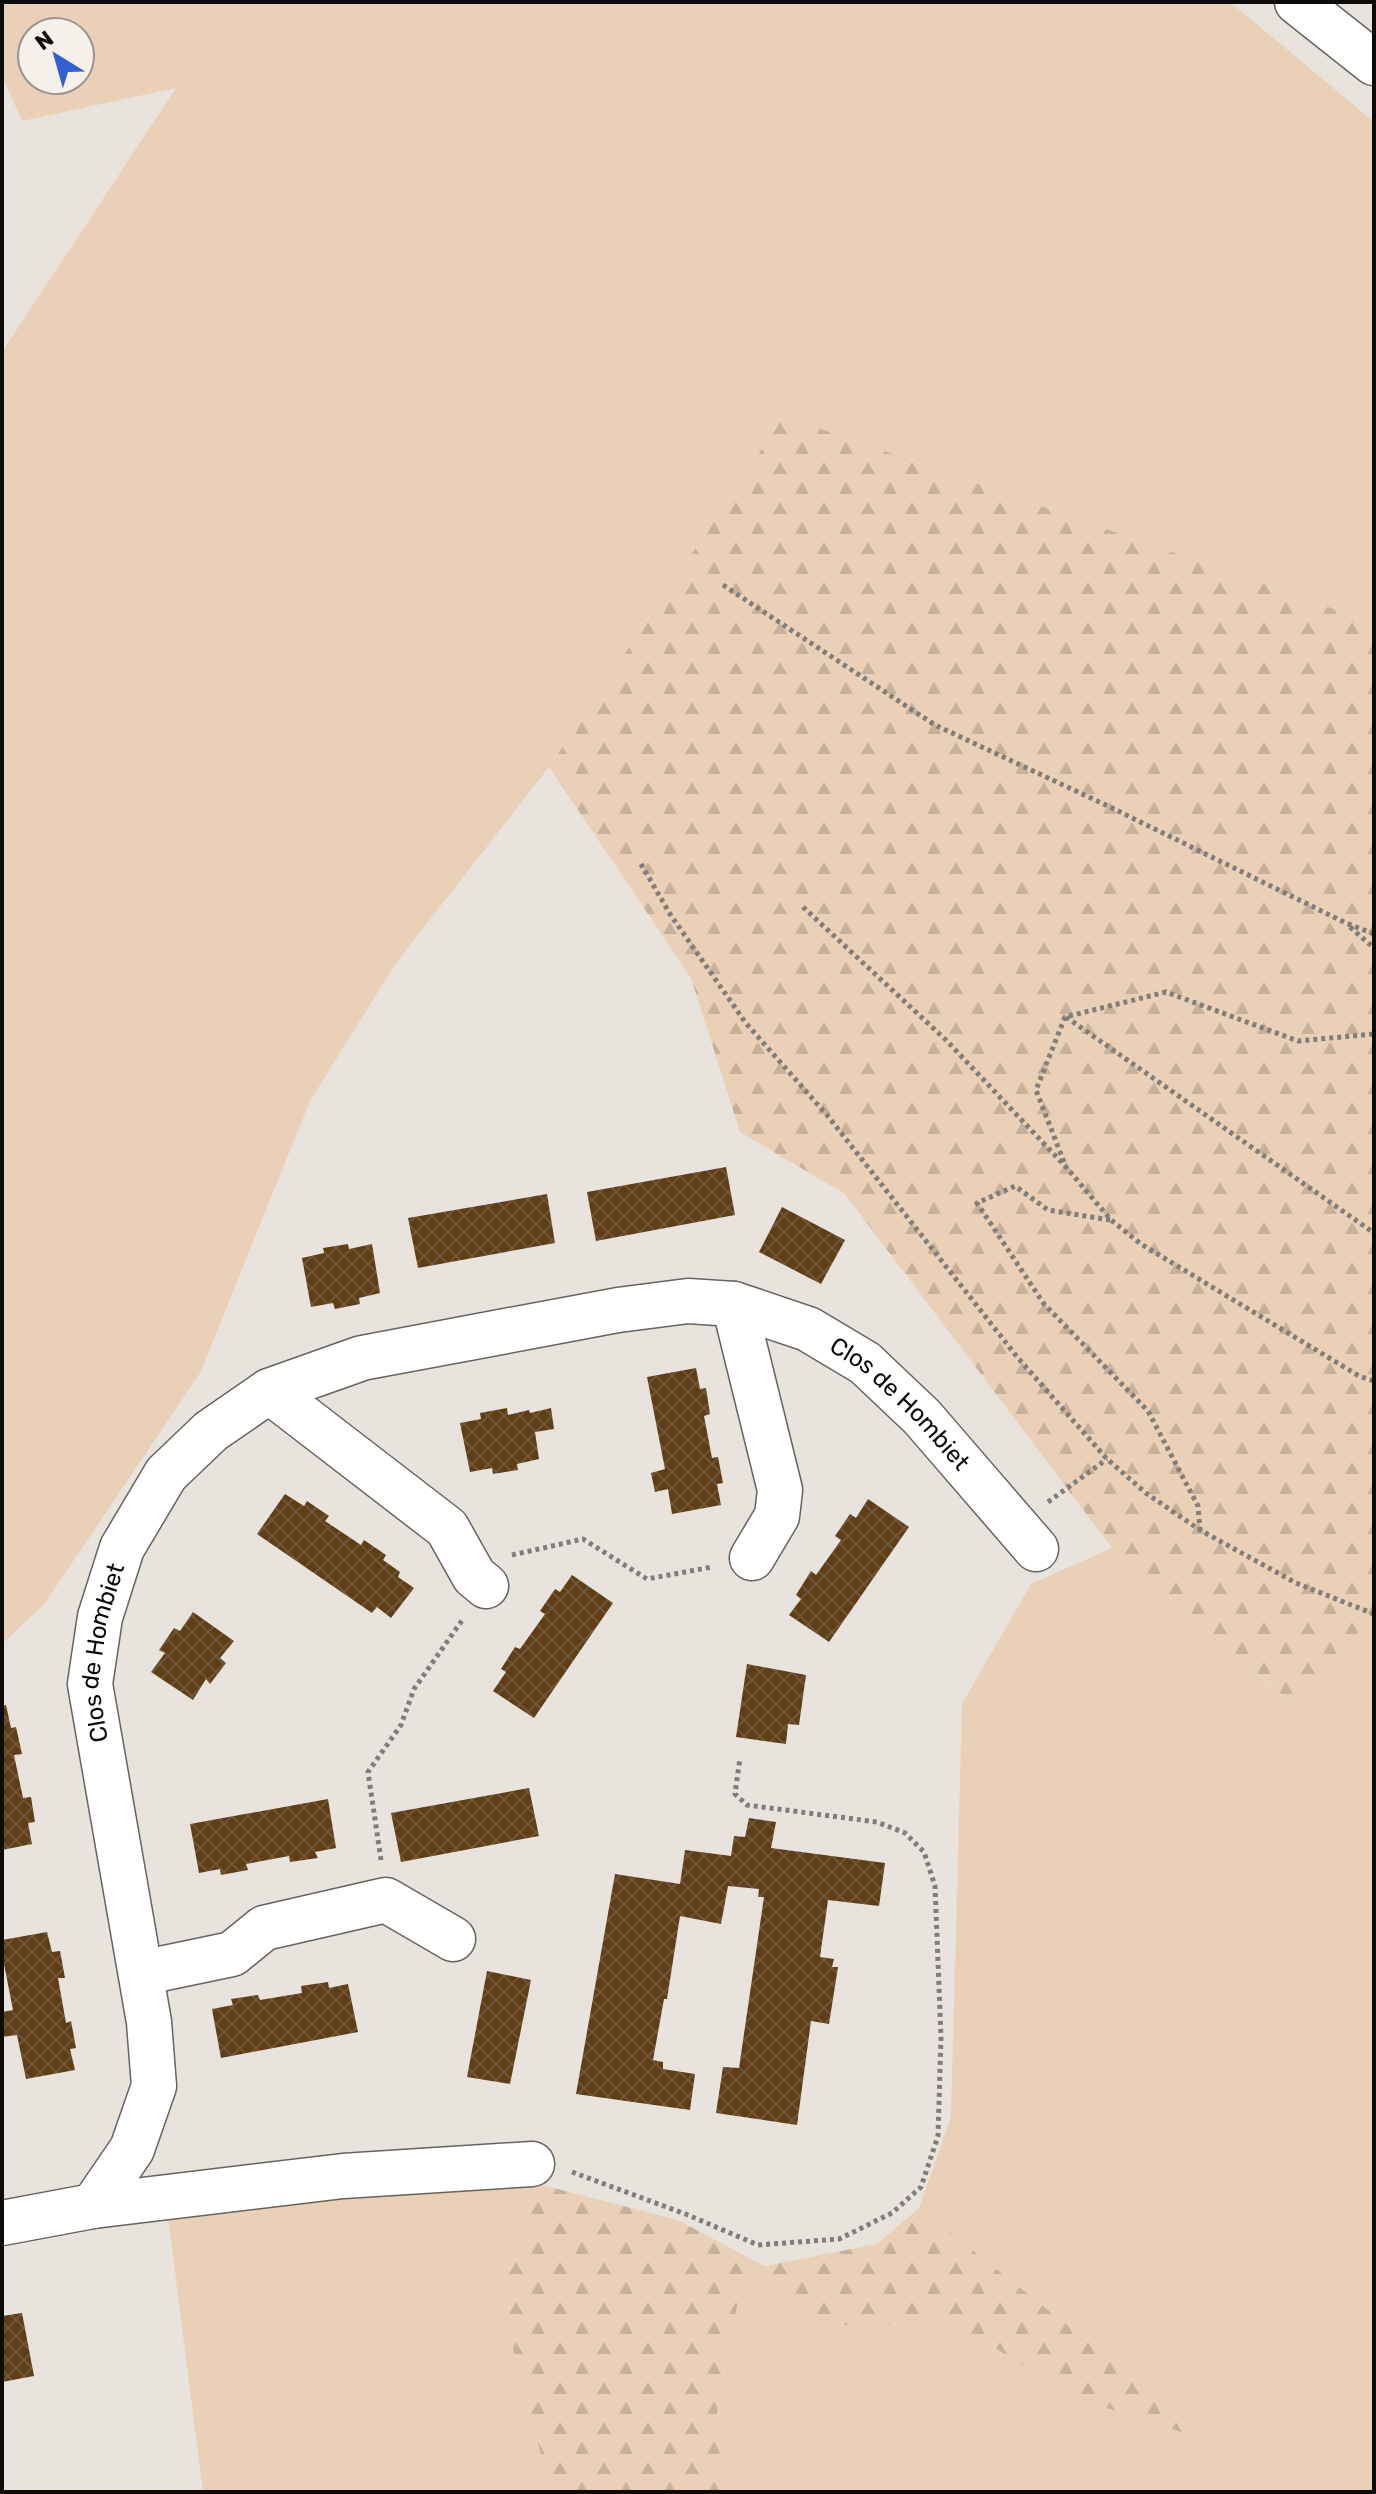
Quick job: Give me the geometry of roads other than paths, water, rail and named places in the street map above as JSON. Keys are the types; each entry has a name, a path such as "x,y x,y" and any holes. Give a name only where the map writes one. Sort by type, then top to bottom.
{"street":[{"path":"1297,2 1374,63"},
{"name":"Clos de Hombiet","path":"93,2206 132,2149 154,2086 149,2022 90,1684 100,1617 122,1548 166,1474 211,1431 269,1391 362,1358 618,1310 688,1301 734,1304 808,1329 865,1363 922,1417 1026,1537"},
{"path":"734,1304 780,1490 777,1516 752,1558"},
{"path":"269,1391 447,1528 474,1576 486,1586"},
{"path":"141,1973 232,1954 264,1928 386,1900 453,1939"},
{"path":"2,2223 93,2206 343,2176 532,2164"}]}
